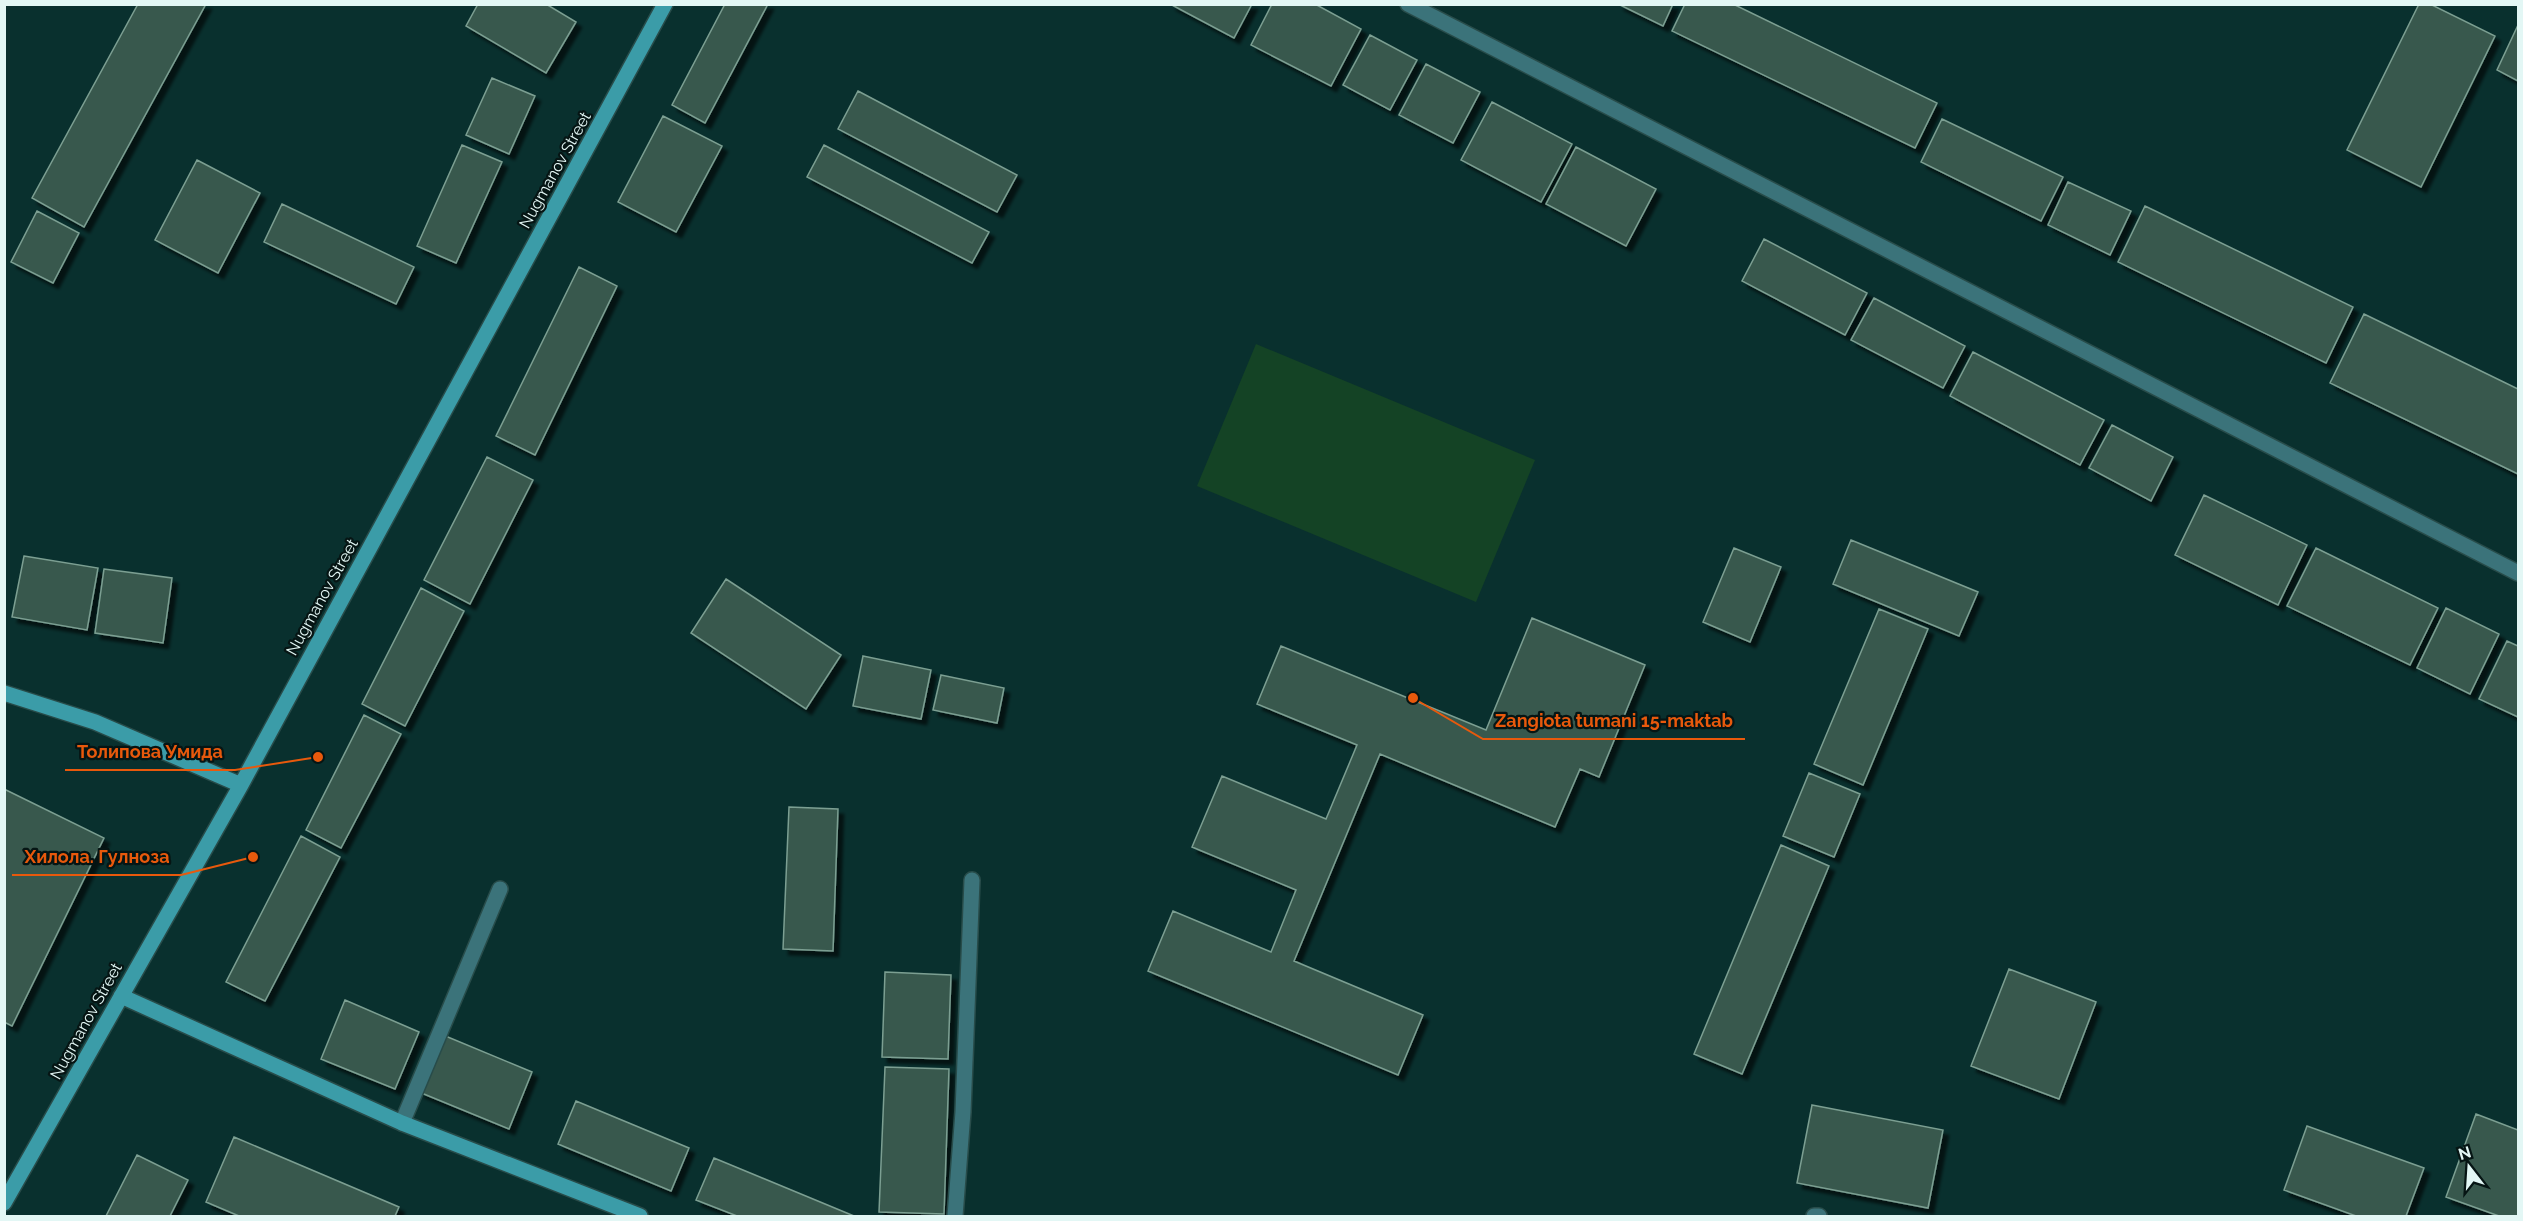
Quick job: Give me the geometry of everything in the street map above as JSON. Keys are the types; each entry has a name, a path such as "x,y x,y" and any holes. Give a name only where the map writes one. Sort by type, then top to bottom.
{"main road":[{"name":"Nugmanov Street","path":"4,1203 241,785 665,4"},
{"path":"4,693 95,722 241,785"},
{"path":"121,996 402,1123 640,1216"}],"street":[{"path":"1408,4 2518,573"},
{"path":"955,1216 963,1112 972,880"},
{"path":"402,1123 500,889"},
{"path":"1814,1216 1819,1216"}],"green space":[{"path":"1256,344 1535,460 1476,602 1197,486"}],"building":[{"path":"138,4 206,4 84,227 32,198"},
{"path":"478,4 546,4 576,22 546,73 466,26"},
{"path":"725,4 768,4 705,123 672,105"},
{"path":"1170,4 1252,4 1234,38"},
{"path":"1272,4 1315,4 1361,29 1331,86 1251,45"},
{"path":"1618,4 1673,4 1663,26"},
{"path":"1685,4 1733,4 1937,103 1915,148 1672,31"},
{"path":"2419,4 2430,4 2495,36 2421,187 2347,150"},
{"path":"2518,25 2518,81 2497,70"},
{"path":"1370,35 1417,60 1390,110 1343,85"},
{"path":"1426,64 1480,92 1453,143 1399,115"},
{"path":"492,78 535,96 509,154 466,135"},
{"path":"858,91 1017,175 997,212 838,129"},
{"path":"1492,102 1572,144 1541,202 1461,160"},
{"path":"663,116 722,146 676,232 618,202"},
{"path":"1942,119 2063,177 2041,221 1921,162"},
{"path":"462,145 502,162 456,263 417,246"},
{"path":"824,145 989,232 972,263 807,177"},
{"path":"1576,147 1656,189 1626,246 1546,204"},
{"path":"197,160 260,193 218,273 155,240"},
{"path":"2068,182 2131,211 2110,255 2048,225"},
{"path":"282,204 414,267 396,304 264,242"},
{"path":"2145,206 2353,307 2326,363 2118,262"},
{"path":"37,211 79,233 53,283 11,262"},
{"path":"1764,239 1867,293 1845,335 1742,281"},
{"path":"579,267 617,286 535,455 496,436"},
{"path":"1874,298 1965,346 1943,388 1851,340"},
{"path":"2364,314 2518,389 2518,474 2330,383"},
{"path":"1973,352 2104,420 2080,465 1950,396"},
{"path":"2112,425 2173,457 2151,501 2089,468"},
{"path":"487,457 533,480 470,604 424,580"},
{"path":"2204,495 2307,545 2278,605 2175,555"},
{"path":"1851,540 1978,592 1959,636 1833,584"},
{"path":"1734,548 1781,567 1750,642 1703,622"},
{"path":"2316,548 2438,608 2410,665 2287,606"},
{"path":"24,556 98,568 87,630 12,617"},
{"path":"104,569 172,578 163,643 95,633"},
{"path":"726,579 841,655 806,709 691,633"},
{"path":"421,588 464,611 405,726 362,704"},
{"path":"2446,608 2499,634 2470,694 2417,668"},
{"path":"1879,609 1928,629 1863,785 1814,764"},
{"path":"1532,618 1645,665 1599,777 1580,769 1555,827 1380,754 1294,961 1423,1015 1398,1075 1148,971 1173,911 1271,952 1296,890 1192,847 1222,776 1326,819 1357,745 1257,704 1281,646 1486,730"},
{"path":"2507,641 2518,646 2518,717 2479,699"},
{"path":"863,656 931,670 921,719 853,706"},
{"path":"941,675 1004,688 997,723 933,710"},
{"path":"364,715 401,734 341,848 306,830"},
{"path":"1809,773 1860,794 1834,857 1783,836"},
{"path":"4,789 104,838 12,1026 4,1022"},
{"path":"789,807 838,809 833,951 783,949"},
{"path":"301,836 340,857 265,1001 226,982"},
{"path":"1781,845 1829,866 1742,1074 1694,1054"},
{"path":"2009,969 2096,1002 2059,1099 1971,1066"},
{"path":"885,972 951,975 948,1059 882,1057"},
{"path":"345,1000 419,1032 395,1089 321,1059"},
{"path":"443,1035 532,1072 509,1129 419,1092"},
{"path":"885,1067 949,1069 944,1214 879,1212"},
{"path":"576,1101 689,1148 671,1191 558,1144"},
{"path":"1812,1105 1943,1130 1928,1208 1797,1183"},
{"path":"2476,1114 2518,1130 2518,1216 2499,1216 2446,1197"},
{"path":"2307,1126 2424,1168 2406,1216 2356,1216 2284,1190"},
{"path":"234,1137 399,1207 395,1216 239,1216 206,1202"},
{"path":"137,1155 188,1180 170,1216 106,1216"},
{"path":"714,1158 854,1216 737,1216 696,1200"}],"place":[{"name":"Zangiota tumani 15-maktab","path":"1413,698"},
{"name":"Толипова Умида","path":"318,757"},
{"name":"Хилола. Гулноза","path":"253,857"}]}
